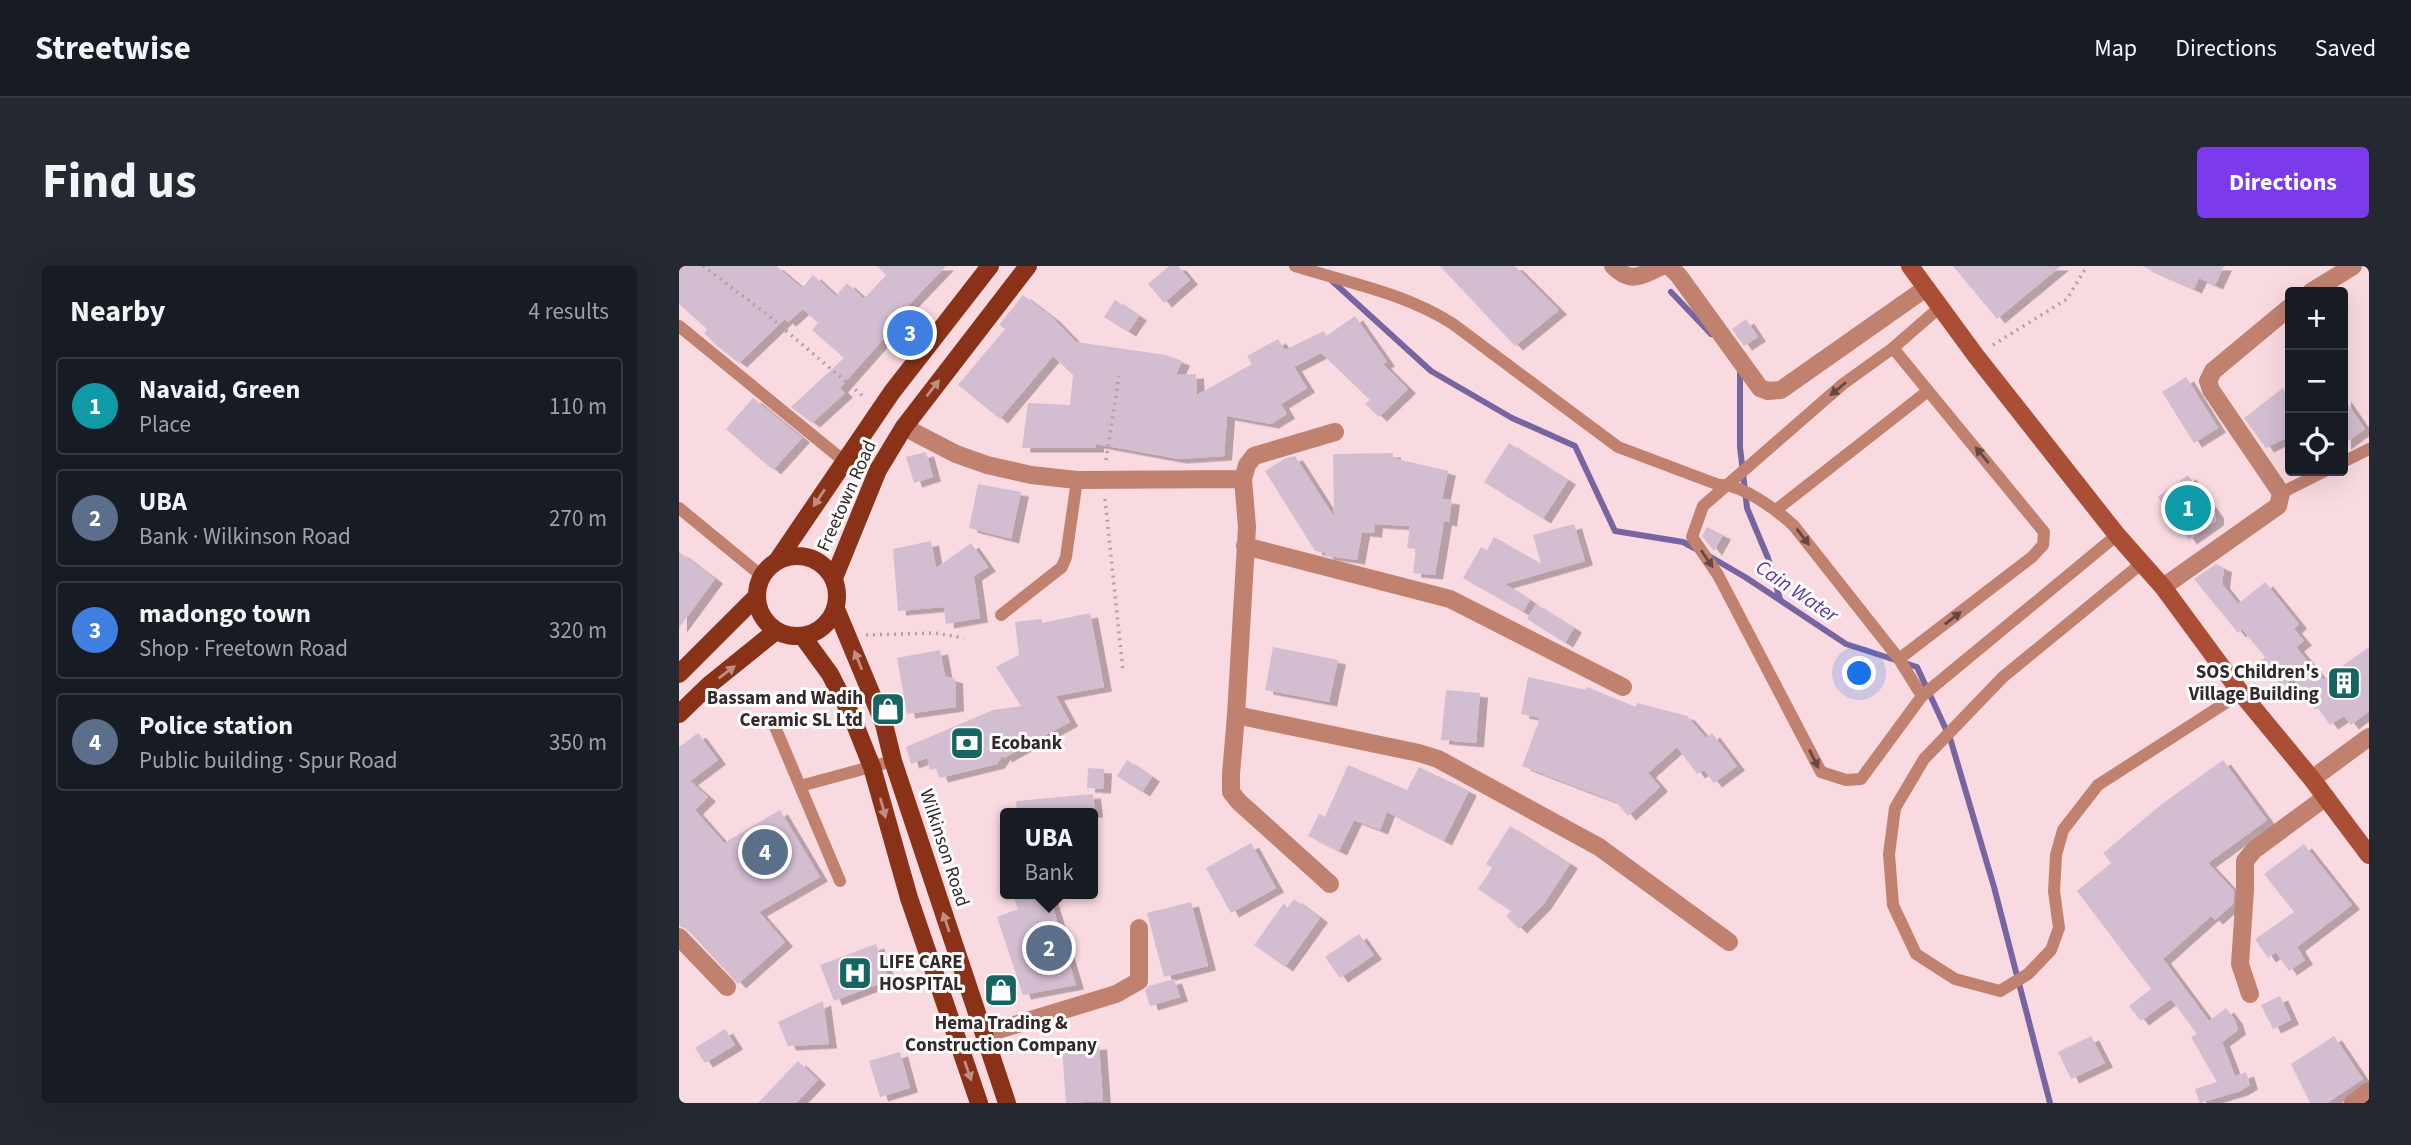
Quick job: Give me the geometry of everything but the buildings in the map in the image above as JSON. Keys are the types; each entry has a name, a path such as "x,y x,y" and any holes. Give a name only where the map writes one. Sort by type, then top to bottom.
{"main road":[{"name":"Freetown Road","path":"777,561 892,391 990,266"},
{"name":"Freetown Road","path":"834,578 878,470 904,427 1028,266"},
{"path":"1910,266 1976,356 2117,535 2163,587 2241,693 2312,779 2369,855"},
{"path":"793,556 809,557 824,565 834,578 838,594 836,609 820,630 803,637 776,631 760,611 757,596 762,576 777,561 793,556"},
{"path":"679,674 757,596"},
{"name":"Wilkinson Road","path":"836,609 884,724 893,761 1007,1103"},
{"path":"679,714 709,685 776,631"},
{"path":"803,637 830,674 852,717 872,767 909,898 979,1103"}],"street":[{"path":"1613,266 1621,274 1634,278 1663,266"},
{"path":"1669,266 1760,388 1769,391 1781,390 1926,288"},
{"path":"2319,287 2353,266"},
{"path":"2163,587 2278,506 2281,493 2217,399 2209,381 2213,371 2285,311"},
{"path":"904,427 939,446 987,465 1031,475 1077,480 1244,479"},
{"path":"1330,884 1239,802 1231,792 1231,774 1247,527 1244,479 1247,465 1254,456 1335,432"},
{"path":"1245,546 1450,599 1623,687"},
{"path":"1236,715 1419,753 1438,760 1598,847 1729,942"},
{"path":"2312,779 2369,737"},
{"path":"2250,994 2240,964 2245,861 2254,850 2326,797"},
{"path":"985,1034 1116,994 1139,981 1139,928"},
{"path":"679,937 727,987"},
{"path":"2353,1103 2369,1091"}],"lane":[{"path":"1295,266 1401,297 1429,309 1618,447 1719,485 1728,484 1776,510 1794,526 1899,659 1922,696"},
{"path":"1940,307 1893,348 1843,384 1703,506 1692,537 1718,575 1821,772 1846,780 1861,779 1922,696 2117,535"},
{"path":"679,326 844,461"},
{"path":"1893,348 2043,532 2043,545 2032,557 1899,659"},
{"path":"1776,510 1928,391"},
{"path":"2348,460 2369,449"},
{"path":"2281,493 2315,476"},
{"path":"1001,615 1062,566 1066,557 1077,480"},
{"path":"679,508 762,576"},
{"path":"2142,564 2003,677 1924,759 1895,808 1889,854 1893,905 1916,954 1955,979 2000,992 2028,974 2051,950 2059,928 2054,891 2056,855 2063,830 2098,785 2241,693"},
{"path":"773,723 841,881"},
{"path":"800,786 893,761"}],"path":[{"path":"703,266 764,312 879,411"},
{"path":"1976,356 2067,299 2087,266"},
{"path":"1119,376 1103,478 1123,671"},
{"path":"848,635 935,633 964,638"}],"waterway":[{"name":"Cain Water","path":"1331,280 1431,371 1512,418 1575,446 1615,531 1683,542 1696,549"},
{"path":"1671,292 1711,334"},
{"path":"1740,368 1740,447 1747,508 1768,558 1780,599"},
{"name":"Cain Water","path":"1709,556 1846,644 1917,667 1950,738 1994,887 2050,1103"}],"place":[{"name":"madongo town","path":"910,333"},
{"name":"Navaid, Green","path":"2188,508"},
{"name":"SOS Children's Village Building","path":"2344,683"},
{"name":"Bassam and Wadih Ceramic SL Ltd","path":"888,709"},
{"name":"Ecobank","path":"967,743"},
{"name":"Police station","path":"765,852"},
{"name":"UBA","path":"1049,948"},
{"name":"LIFE CARE HOSPITAL","path":"855,973"},
{"name":"Hema Trading & Construction Company","path":"1001,990"}]}
